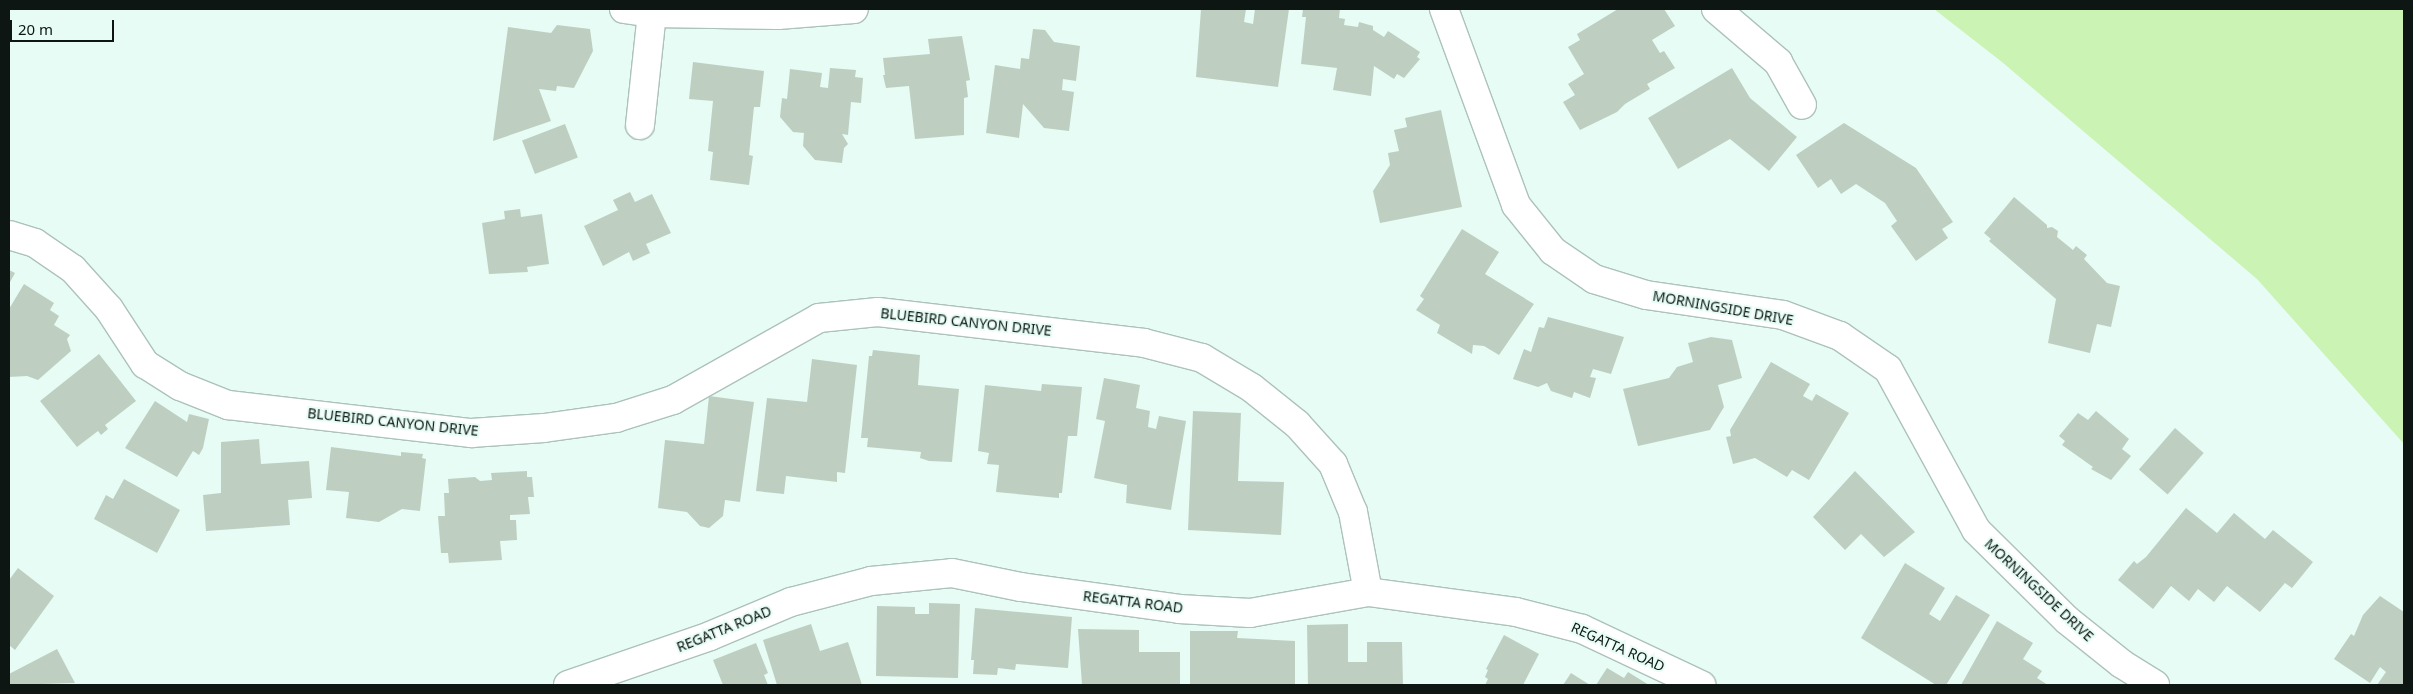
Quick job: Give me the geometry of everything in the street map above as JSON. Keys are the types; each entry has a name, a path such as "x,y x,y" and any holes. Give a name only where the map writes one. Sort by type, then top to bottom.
{"street":[{"path":"624,9 652,13 778,15 854,9"},
{"name":"MORNINGSIDE DRIVE","path":"1446,9 1516,205 1553,251 1594,279 1646,294 1783,315 1840,336 1888,369 1976,530 2067,620 2122,664 2155,685"},
{"path":"1716,9 1778,62 1802,106"},
{"path":"640,126 652,13"},
{"name":"BLUEBIRD CANYON DRIVE","path":"9,235 35,243 73,268 110,309 145,364 180,386 228,405 471,433 544,428 616,418 673,400 820,318 878,312 1144,343 1202,358 1252,388 1296,424 1333,464 1353,512 1368,592"},
{"name":"REGATTA ROAD","path":"568,685 710,636 791,602 871,582 952,573 1101,599 1250,613 1368,592 1516,612 1582,628 1701,685"}],"green space":[{"path":"1934,9 2404,9 2404,444 2257,279 2002,62"}],"building":[{"path":"1201,9 1246,9 1244,22 1253,24 1255,9 1289,9 1278,87 1196,77"},
{"path":"1303,9 1340,9 1339,18 1345,19 1344,25 1358,27 1359,22 1373,26 1373,30 1384,37 1388,31 1420,52 1417,57 1420,59 1404,78 1397,74 1394,79 1374,66 1371,96 1333,90 1337,68 1301,64 1306,17 1302,17"},
{"path":"1618,9 1664,9 1675,26 1652,40 1660,53 1664,51 1675,68 1647,84 1650,89 1625,104 1617,112 1580,130 1563,102 1575,95 1568,84 1584,74 1568,47 1580,40 1577,34"},
{"path":"557,25 590,29 593,51 574,88 557,86 556,91 539,89 551,121 493,141 508,27 551,33"},
{"path":"1033,29 1045,30 1054,42 1080,46 1076,81 1063,79 1062,90 1074,92 1069,131 1044,128 1023,104 1019,138 986,133 995,65 1020,69 1021,58 1029,59"},
{"path":"962,36 970,80 966,81 968,97 964,98 964,135 915,139 909,86 886,88 883,75 885,75 883,58 930,54 928,39"},
{"path":"693,62 764,71 760,107 754,107 749,155 753,156 749,185 710,180 713,152 708,151 713,101 689,99"},
{"path":"830,68 856,70 855,77 863,78 861,103 851,102 848,135 842,134 848,144 844,148 842,163 815,160 803,146 804,133 793,132 780,117 782,98 787,99 790,69 822,73 820,87 828,88"},
{"path":"1732,68 1750,98 1797,137 1769,171 1730,139 1678,169 1648,118"},
{"path":"1441,110 1462,207 1380,223 1373,191 1390,165 1388,153 1399,151 1394,130 1407,127 1405,118"},
{"path":"1844,123 1916,168 1953,222 1942,229 1948,238 1916,261 1891,226 1897,221 1885,203 1856,184 1841,194 1831,179 1818,188 1796,155"},
{"path":"565,124 578,158 535,174 522,140"},
{"path":"630,192 635,202 652,194 671,233 646,244 650,253 633,261 629,252 603,266 584,226 618,210 613,200"},
{"path":"2014,197 2047,225 2047,228 2052,227 2058,231 2057,237 2073,250 2076,246 2087,255 2084,259 2107,283 2120,286 2111,327 2097,324 2090,353 2048,343 2056,299 1989,241 1991,239 1984,233"},
{"path":"520,209 521,217 542,214 549,264 527,267 528,272 489,274 482,223 505,219 504,211"},
{"path":"1462,229 1499,252 1485,274 1534,304 1499,355 1484,346 1473,345 1472,354 1437,333 1440,325 1416,310 1424,299 1420,296"},
{"path":"9,270 15,273 9,284"},
{"path":"24,284 54,303 50,310 59,316 54,325 70,335 67,339 71,351 38,380 27,376 9,377 9,309"},
{"path":"1548,317 1624,337 1611,374 1593,369 1590,377 1596,378 1590,398 1574,392 1572,398 1551,391 1547,383 1538,387 1513,379 1524,349 1531,352 1539,327 1544,328"},
{"path":"1711,337 1732,340 1742,378 1718,385 1724,407 1710,430 1638,446 1623,389 1669,378 1677,367 1693,362 1688,343"},
{"path":"873,350 920,355 918,385 959,389 952,462 929,461 920,458 921,452 867,447 868,438 861,438 869,356 872,356"},
{"path":"99,354 136,401 105,425 108,429 101,435 98,431 77,447 40,401"},
{"path":"812,359 857,365 845,473 837,472 837,482 786,476 784,494 756,491 767,398 807,402"},
{"path":"1771,362 1810,384 1803,396 1812,401 1816,394 1849,413 1809,480 1792,470 1787,477 1755,458 1733,464 1726,437 1731,436 1730,430"},
{"path":"1104,378 1140,385 1136,408 1150,411 1148,427 1156,429 1159,416 1186,421 1171,510 1126,503 1127,485 1094,478 1105,421 1096,419"},
{"path":"1042,384 1082,387 1077,436 1068,436 1062,493 1059,493 1059,498 996,492 999,465 987,464 989,453 978,451 985,385 1041,391"},
{"path":"709,396 754,402 740,502 725,500 723,516 709,528 700,526 687,512 658,508 665,440 704,444"},
{"path":"155,401 187,422 189,414 209,419 203,448 199,455 193,451 177,477 125,448"},
{"path":"1193,411 1241,413 1238,481 1284,482 1281,535 1188,530"},
{"path":"2096,411 2129,439 2122,449 2131,456 2111,480 2091,469 2093,467 2062,445 2065,441 2059,436 2078,413 2088,420"},
{"path":"2175,428 2204,453 2168,494 2139,470"},
{"path":"259,439 261,464 309,461 312,498 288,500 290,525 206,531 203,495 221,493 221,442"},
{"path":"331,447 401,456 401,452 423,454 422,458 426,459 420,511 402,509 379,522 346,518 349,492 326,490"},
{"path":"527,471 527,477 532,477 534,497 528,497 530,514 510,515 510,520 516,520 517,540 500,541 502,560 449,563 448,553 441,553 438,516 445,516 444,493 449,493 448,479 475,477 480,481 492,480 491,473"},
{"path":"1855,471 1915,532 1884,557 1861,534 1845,550 1813,517"},
{"path":"124,479 180,510 157,553 94,519 106,495 113,499"},
{"path":"2186,508 2217,533 2234,513 2265,539 2273,530 2313,562 2292,588 2285,583 2260,612 2227,586 2214,602 2198,589 2189,601 2171,586 2153,609 2118,580 2134,561 2137,564 2146,557"},
{"path":"1905,563 1945,588 1929,614 1940,621 1956,595 1990,615 1946,685 1936,685 1861,638"},
{"path":"18,568 54,596 15,650 9,645 9,580"},
{"path":"2380,596 2404,612 2404,685 2377,685 2386,672 2380,667 2370,683 2334,659 2351,634 2354,636 2363,615"},
{"path":"929,603 960,604 958,678 876,676 877,606 915,607 915,614 929,614"},
{"path":"975,608 1072,617 1068,668 1016,664 1015,670 998,668 997,675 973,674 974,660 971,660"},
{"path":"1997,621 2033,643 2023,659 2042,671 2037,678 2048,685 1961,685"},
{"path":"811,624 820,651 848,642 862,685 777,685 763,640"},
{"path":"1348,624 1348,662 1367,662 1367,642 1402,642 1403,685 1308,685 1307,625"},
{"path":"1078,629 1139,630 1139,652 1180,652 1180,685 1082,685"},
{"path":"1190,631 1238,631 1237,638 1295,641 1295,685 1190,685"},
{"path":"1504,635 1539,654 1523,685 1485,685 1488,679 1485,677 1488,670 1486,669"},
{"path":"756,643 768,673 764,675 768,685 723,685 713,660"},
{"path":"57,649 75,683 9,685 9,674"},
{"path":"1607,668 1624,678 1628,672 1649,685 1596,685"},
{"path":"1571,673 1590,685 1563,685"}]}
